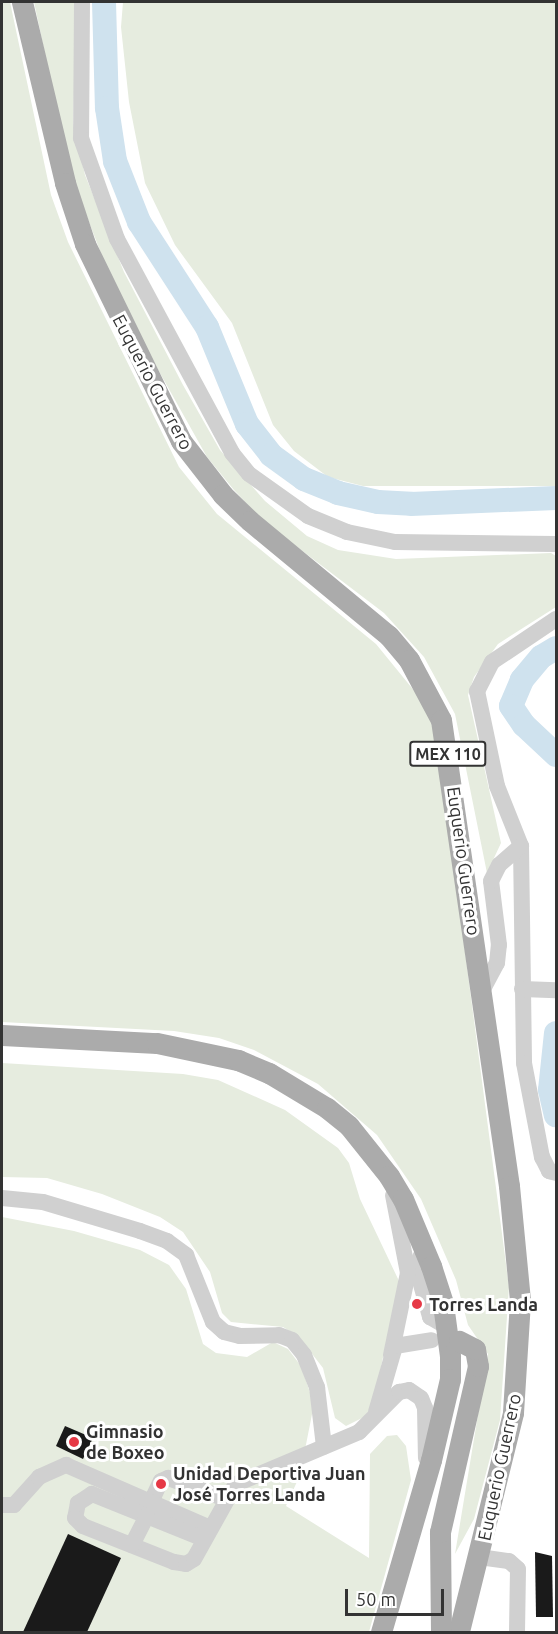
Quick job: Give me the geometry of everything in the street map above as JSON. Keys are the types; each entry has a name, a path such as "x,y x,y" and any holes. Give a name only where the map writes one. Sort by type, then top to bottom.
{"main road":[{"name":"Euquerio Guerrero","path":"22,2 65,183 85,244 181,441 223,495 243,515 389,636 429,692 441,720 450,760 517,1251 519,1301 513,1413 459,1632"},
{"path":"2,1035 157,1043 238,1060 269,1073 327,1108 349,1126 389,1176 423,1245 446,1336 450,1379 426,1477 381,1632"},
{"path":"441,1632 440,1532 478,1366 475,1349 446,1336"}],"street":[{"path":"82,2 81,138 117,239 232,453 249,474 308,516 347,532 395,542 556,544"},
{"path":"553,1172 542,1157 524,1063 521,846 497,786 477,691 492,662 556,619"},
{"path":"482,991 497,963 499,945 490,881 499,865 521,846"},
{"path":"522,989 551,990"},
{"path":"376,1414 408,1273 389,1176"},
{"path":"2,1198 43,1202 140,1231 167,1241 186,1255 195,1270 213,1322 225,1332 240,1336 279,1335 292,1340 304,1355 317,1388 324,1447"},
{"path":"391,1355 401,1342 446,1336"},
{"path":"149,1509 92,1494 78,1503 78,1522 132,1545 186,1563 194,1559 226,1499 237,1484 249,1476 359,1432 399,1392 409,1390 421,1398 425,1408 426,1477"},
{"path":"2,1505 14,1505 39,1477 50,1469 66,1465 149,1509 207,1534"},
{"path":"132,1545 161,1481 168,1478 226,1499"},
{"path":"479,1557 509,1561 518,1569 517,1632"}],"shaded area":[{"path":"2,2 10,2 51,195 68,242 179,467 217,514 376,644 416,693 429,716 438,746 509,1287 500,1420 474,1519 455,1554 488,1354 468,1325 456,1280 421,1199 377,1135 318,1084 254,1050 219,1038 174,1031 2,1022"},
{"path":"34,2 77,2 73,123 85,175 124,272 183,385 220,450 265,501 307,536 338,550 396,559 551,553 556,556 556,607 498,644 474,677 468,695 501,843 487,873 455,714 424,657 384,613 263,521 234,490 207,457 147,350 109,274 82,204 63,139"},
{"path":"123,2 556,2 556,486 363,486 328,477 294,451 273,425 232,323 175,245 145,183 129,102 121,27"},
{"path":"2,1063 183,1074 218,1080 285,1110 338,1148 349,1163 360,1199 399,1281 373,1405 364,1417 346,1426 335,1418 323,1368 299,1337 283,1327 231,1322 222,1313 210,1272 183,1232 160,1217 102,1194 47,1178 2,1177"},
{"name":"Unidad Deportiva Juan José Torres Landa","path":"2,1217 74,1231 140,1250 169,1265 186,1289 203,1344 216,1353 247,1357 273,1342 288,1349 301,1366 314,1404 300,1475 286,1506 369,1558 370,1454 387,1436 397,1435 406,1446 411,1480 369,1632 2,1632"}],"building":[{"name":"Gimnasio de Boxeo","path":"65,1426 93,1438 83,1459 56,1446"},
{"path":"68,1534 121,1558 87,1632 23,1632"},
{"path":"535,1552 552,1556 553,1617 536,1617"}],"waterway":[{"path":"104,2 107,108 115,161 139,222 207,327 247,424 271,455 304,479 338,493 378,502 411,504 556,498"},
{"path":"556,648 541,657 522,680 511,706 524,725 556,755"},
{"path":"556,1033 550,1090 556,1115"}],"place":[{"name":"Torres Landa","path":"417,1304"},
{"name":"Gimnasio de Boxeo","path":"74,1442"},
{"name":"Unidad Deportiva Juan José Torres Landa","path":"161,1484"}]}
